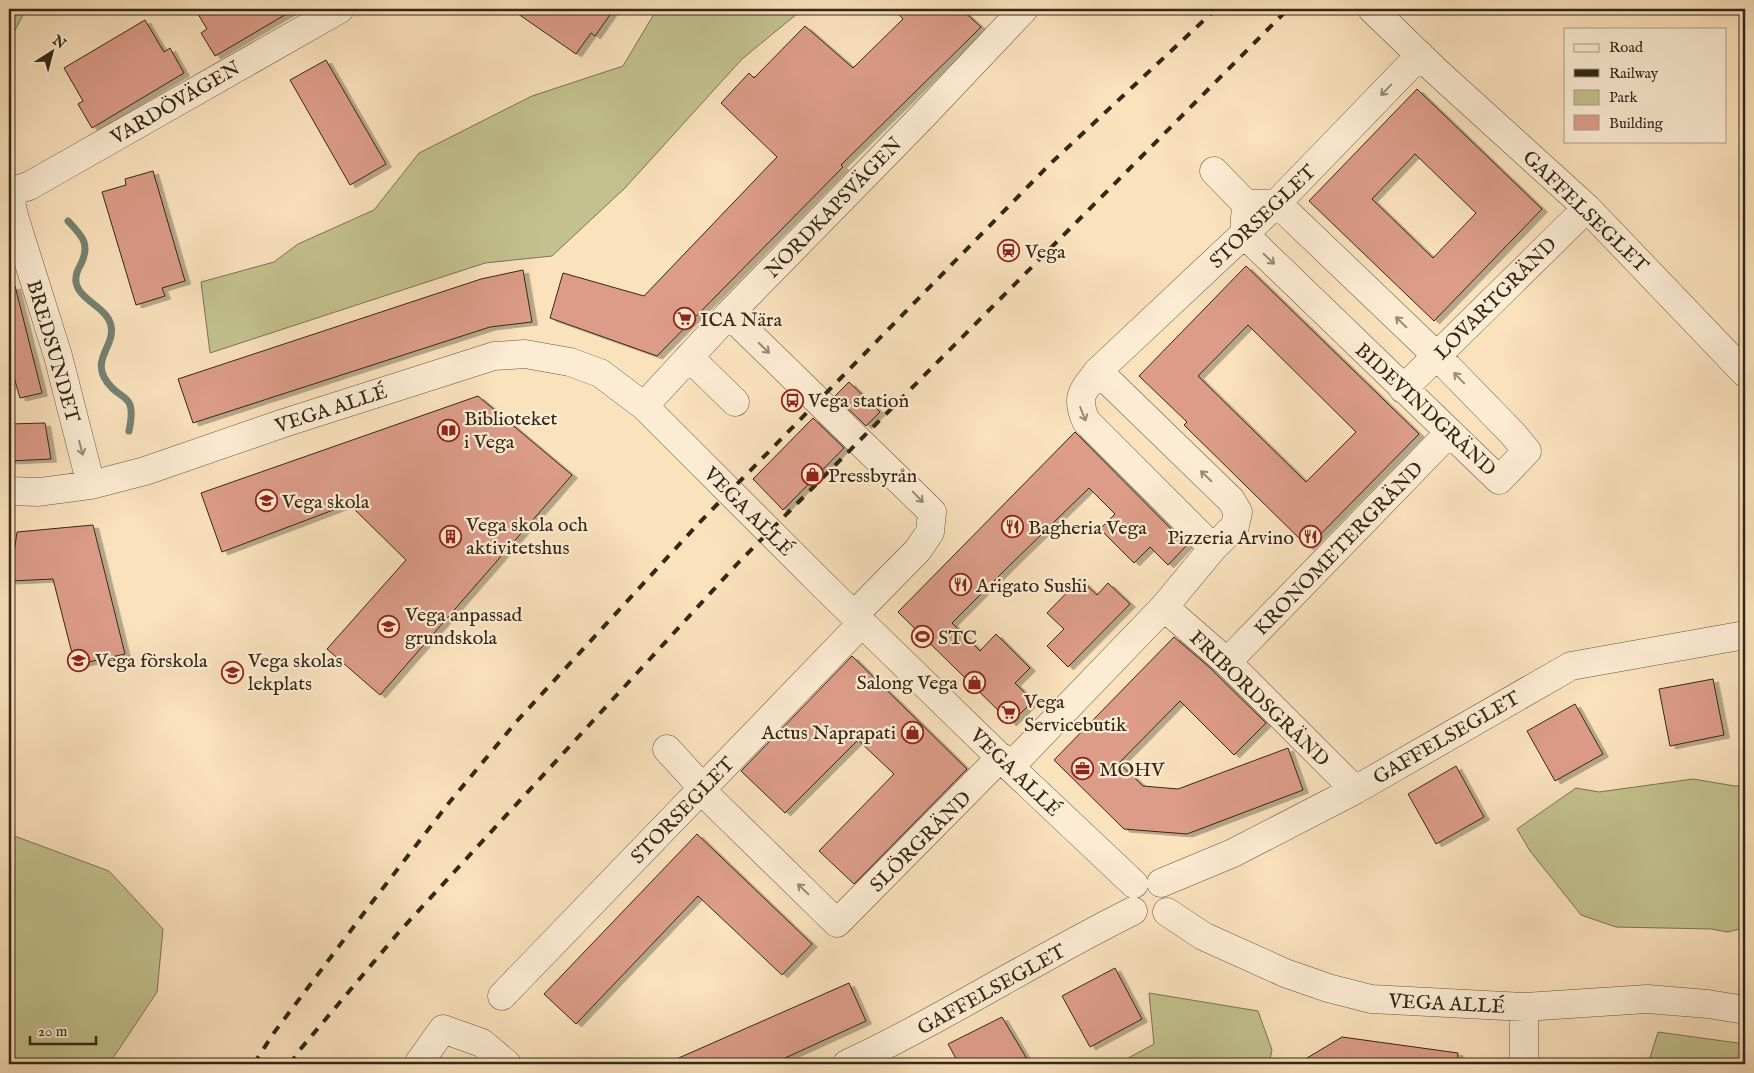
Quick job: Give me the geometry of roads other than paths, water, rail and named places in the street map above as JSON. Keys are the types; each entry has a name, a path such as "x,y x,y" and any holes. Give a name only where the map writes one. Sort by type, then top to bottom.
{"street":[{"name":"VARDÖVÄGEN","path":"11,200 29,186 340,9"},
{"name":"NORDKAPSVÄGEN","path":"644,406 729,314 917,122 1024,9"},
{"name":"GAFFELSEGLET","path":"1372,9 1587,208 1745,373"},
{"name":"STORSEGLET","path":"1098,371 1277,203 1420,55"},
{"path":"1214,171 1246,204 1277,203"},
{"name":"BREDSUNDET","path":"11,200 58,356 91,485"},
{"name":"BIDEVINDGRÄND","path":"1244,234 1499,480 1527,451 1437,356 1277,203"},
{"path":"1244,234 1246,204"},
{"name":"LOVARTGRÄND","path":"1403,388 1587,208"},
{"name":"STORSEGLET","path":"502,996 701,790 858,619 918,550 930,532 932,512 729,314"},
{"name":"VEGA ALLÉ","path":"9,492 39,492 91,485 146,471 284,423 494,356 526,354 570,362 600,374 644,406 858,619 1134,884"},
{"path":"689,357 735,402"},
{"path":"1005,762 1164,607 1213,548 1235,526 1238,512 1231,500 1098,371 1082,393 1080,407 1086,421 1213,548"},
{"name":"KRONOMETERGRÄND","path":"1227,662 1449,433"},
{"name":"FRIBORDSGRÄND","path":"1164,607 1227,662 1355,790"},
{"name":"GAFFELSEGLET","path":"1161,883 1233,853 1355,790 1571,666 1745,636"},
{"path":"667,749 699,784 701,790"},
{"name":"SLÖRGRÄND","path":"701,790 837,923 1005,762"},
{"path":"1147,878 1161,883 1170,898 1167,912 1156,918 1146,917 1133,911 1128,900 1129,891 1134,884 1140,879 1147,878"},
{"name":"GAFFELSEGLET","path":"847,1064 896,1041 1133,911"},
{"name":"VEGA ALLÉ","path":"1167,912 1203,936 1285,973 1328,988 1371,999 1524,1007 1647,1000 1708,1004 1745,1010"},
{"path":"1524,1007 1524,1064"},
{"path":"418,1064 444,1029 482,1043 508,1064"}],"waterway":[{"path":"68,221 80,235 85,245 84,257 76,277 78,289 109,319 111,333 101,364 102,370 109,385 129,402 131,408 129,431"}],"railway":[{"path":"254,1064 273,1034 373,901 448,804 517,721 699,523 1050,164 1216,9"},
{"path":"290,1064 399,932 739,562 1288,9"}],"place":[{"name":"Vega","path":"1009,251"},
{"name":"ICA Nära","path":"684,319"},
{"name":"Vega station","path":"792,400"},
{"name":"Biblioteket i Vega","path":"448,430"},
{"name":"Pressbyrån","path":"812,475"},
{"name":"Vega skola","path":"266,501"},
{"name":"Bagheria Vega","path":"1012,527"},
{"name":"Vega skola och aktivitetshus","path":"450,536"},
{"name":"Pizzeria Arvino","path":"1310,537"},
{"name":"Arigato Sushi","path":"960,585"},
{"name":"Vega anpassad grundskola","path":"389,626"},
{"name":"STC","path":"922,637"},
{"name":"Vega förskola","path":"79,660"},
{"name":"Vega skolas lekplats","path":"232,672"},
{"name":"Salong Vega","path":"974,682"},
{"name":"Vega Servicebutik","path":"1008,713"},
{"name":"Actus Naprapati","path":"912,732"},
{"name":"MOHV","path":"1083,769"}]}
